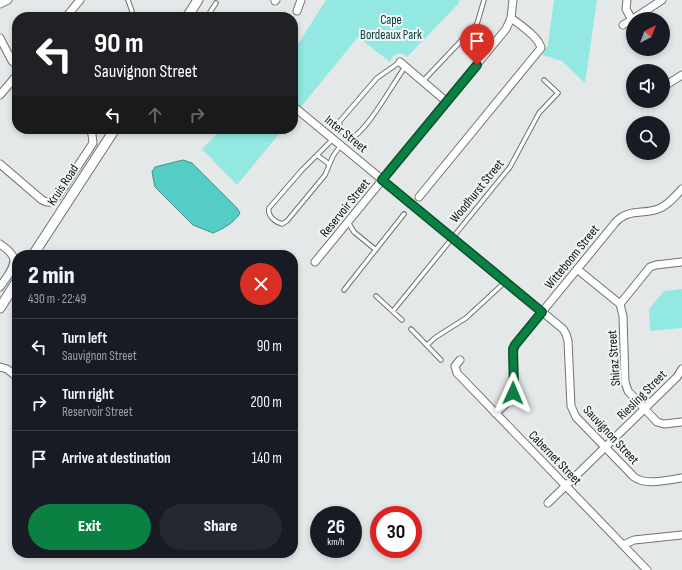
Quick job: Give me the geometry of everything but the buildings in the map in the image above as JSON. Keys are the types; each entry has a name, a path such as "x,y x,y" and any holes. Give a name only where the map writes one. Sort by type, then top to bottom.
{"street":[{"path":"0,4 8,0"},
{"path":"70,12 80,0"},
{"path":"190,12 198,0"},
{"path":"296,10 302,0"},
{"name":"Reservoir Street","path":"315,262 506,29 510,18 513,0"},
{"path":"627,0 626,9 628,12"},
{"path":"644,12 662,0"},
{"path":"419,197 540,50 541,48 539,42 522,26 510,18"},
{"path":"0,38 12,61"},
{"path":"403,64 447,102"},
{"path":"670,83 682,75"},
{"path":"0,95 12,82"},
{"name":"Inter Street","path":"298,110 382,180"},
{"path":"0,164 42,200 45,202 52,202 58,196 93,143 92,134"},
{"name":"Kruis Road","path":"36,250 111,134"},
{"name":"Sauvignon Street","path":"382,180 563,329 568,341 571,406 573,412 605,448 638,481 648,482 682,478"},
{"name":"Witteboom Street","path":"495,413 504,406 513,393 513,354 515,345 614,223 628,213 660,208 682,189"},
{"path":"0,244 12,255"},
{"path":"577,269 620,304 650,267 682,262"},
{"path":"0,287 12,267"},
{"path":"0,308 12,290"},
{"name":"Shiraz Street","path":"620,304 623,316 626,385 628,391 644,409 660,423 682,422"},
{"name":"Cabernet Street","path":"460,360 455,366 457,373 647,570"},
{"path":"0,367 7,369 12,373"},
{"name":"Riesling Street","path":"548,503 677,377 682,369"},
{"path":"623,545 634,540 682,535"}],"lane":[{"path":"128,0 132,12"},
{"path":"424,81 477,24 484,0"},
{"path":"210,12 216,3"},
{"path":"403,64 387,95 358,134 352,138 348,138 339,128 340,121 377,78 403,64"},
{"name":"Woodhurst Street","path":"452,238 510,168 539,113 558,93 544,80"},
{"path":"333,139 270,208 270,215 273,219 282,224 287,221 325,175 329,164 341,146"},
{"path":"317,155 329,164"},
{"path":"344,290 404,214"},
{"path":"348,222 354,232 376,250"},
{"path":"393,310 452,238"},
{"path":"427,345 436,337 475,312 506,282"},
{"path":"376,296 393,310 402,320"},
{"path":"411,329 441,360"}],"green space":[{"name":"Cape Bordeaux Park","path":"326,0 459,0 459,3 407,57 402,54 397,54 391,59 390,62 358,37 300,108 298,106 298,44"},
{"path":"554,0 597,0 585,83 562,61 542,55 548,45"},
{"path":"217,134 279,134 237,185 202,149"},
{"path":"682,289 682,328 650,331 649,309 664,291"}],"shaded area":[{"path":"183,160 192,163 237,208 240,213 228,225 213,233 193,225 155,187 152,172 155,167"}],"route":[{"path":"477,65 382,180 542,312 513,349 513,393"}]}
